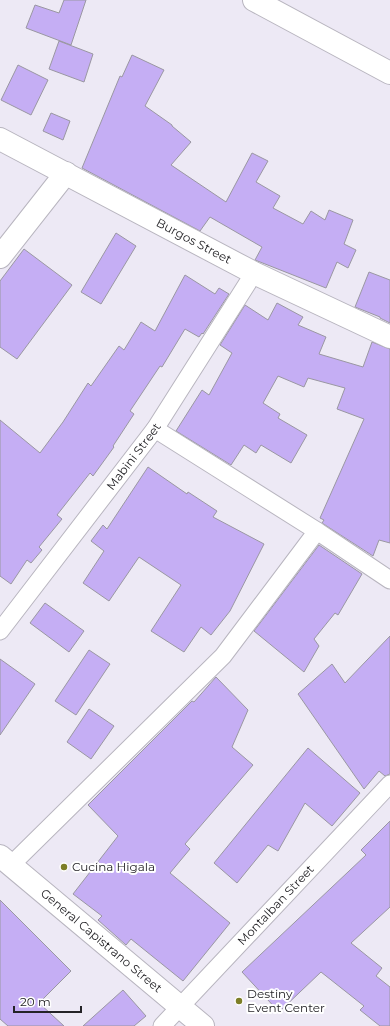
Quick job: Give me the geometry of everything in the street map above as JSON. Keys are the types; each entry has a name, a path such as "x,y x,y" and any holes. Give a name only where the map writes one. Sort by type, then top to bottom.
{"main road":[{"path":"254,0 390,73"},
{"name":"Burgos Street","path":"0,139 254,273 390,337"},
{"path":"0,257 66,173"},
{"name":"General Capistrano Street","path":"5,860 203,1026"}],"street":[{"name":"Mabini Street","path":"0,631 155,428 254,273"},
{"path":"155,428 390,580"},
{"path":"5,860 222,656 317,532"},
{"name":"Montalban Street","path":"162,1026 390,784"}],"building":[{"path":"64,0 86,0 71,45 26,28 35,5 59,13"},
{"path":"59,41 93,54 84,82 49,69"},
{"path":"132,55 164,70 145,106 172,125 191,142 171,165 226,202 252,153 268,161 256,182 280,196 273,208 303,224 311,211 325,220 329,210 353,220 344,244 356,250 348,268 337,262 326,288 255,260 262,247 210,217 200,231 82,168 120,76 122,77"},
{"path":"18,65 48,80 31,115 1,100"},
{"path":"51,113 70,121 63,140 43,131"},
{"path":"116,233 136,246 101,304 81,292"},
{"path":"24,249 72,285 17,359 0,347 0,281"},
{"path":"369,272 390,280 390,323 380,317 355,307"},
{"path":"185,275 215,294 219,288 229,294 203,334 202,333 199,337 185,329 162,367 160,366 130,411 134,414 113,446 114,447 93,476 90,473 57,515 62,519 39,547 42,550 31,563 27,560 11,584 0,576 0,420 40,453 63,422 88,383 91,386 119,346 124,350 141,322 155,331"},
{"path":"277,303 303,317 298,325 326,337 319,354 363,367 372,342 390,349 390,543 379,540 373,556 322,523 324,520 320,518 364,419 337,409 345,388 308,378 304,387 278,376 263,403 280,414 278,418 307,435 291,463 261,445 256,453 244,445 231,465 176,431 202,390 209,395 232,353 220,345 245,305 268,320"},
{"path":"148,467 187,494 188,492 217,511 213,517 264,544 230,611 211,635 201,627 184,652 151,631 181,585 139,557 109,601 83,583 104,551 91,541 103,525 107,529"},
{"path":"319,545 362,574 338,615 335,613 314,639 319,646 304,672 254,631"},
{"path":"45,603 84,631 69,652 30,623"},
{"path":"390,636 390,774 385,776 379,771 364,789 298,694 332,664 345,683"},
{"path":"89,650 110,664 76,715 55,701"},
{"path":"0,659 35,684 0,735"},
{"path":"216,677 248,710 232,747 253,765 185,844 190,849 170,873 230,923 183,981 131,939 126,945 98,920 102,916 73,894 118,836 88,805 192,701 194,702"},
{"path":"89,709 114,726 91,759 67,742"},
{"path":"308,748 360,793 332,826 305,803 278,851 268,845 237,883 214,863"},
{"path":"390,821 390,907 351,943 382,968 376,976 390,987 390,1026 380,1026 360,1010 364,1006 321,972 279,1012 242,972 366,855 361,850"},
{"path":"0,900 71,971 39,1003 64,1026 8,1026 0,1019"},
{"path":"123,990 146,1016 134,1026 83,1026"}],"place":[{"name":"Cucina Higala","path":"64,867"},
{"name":"Destiny Event Center","path":"239,1001"}]}
